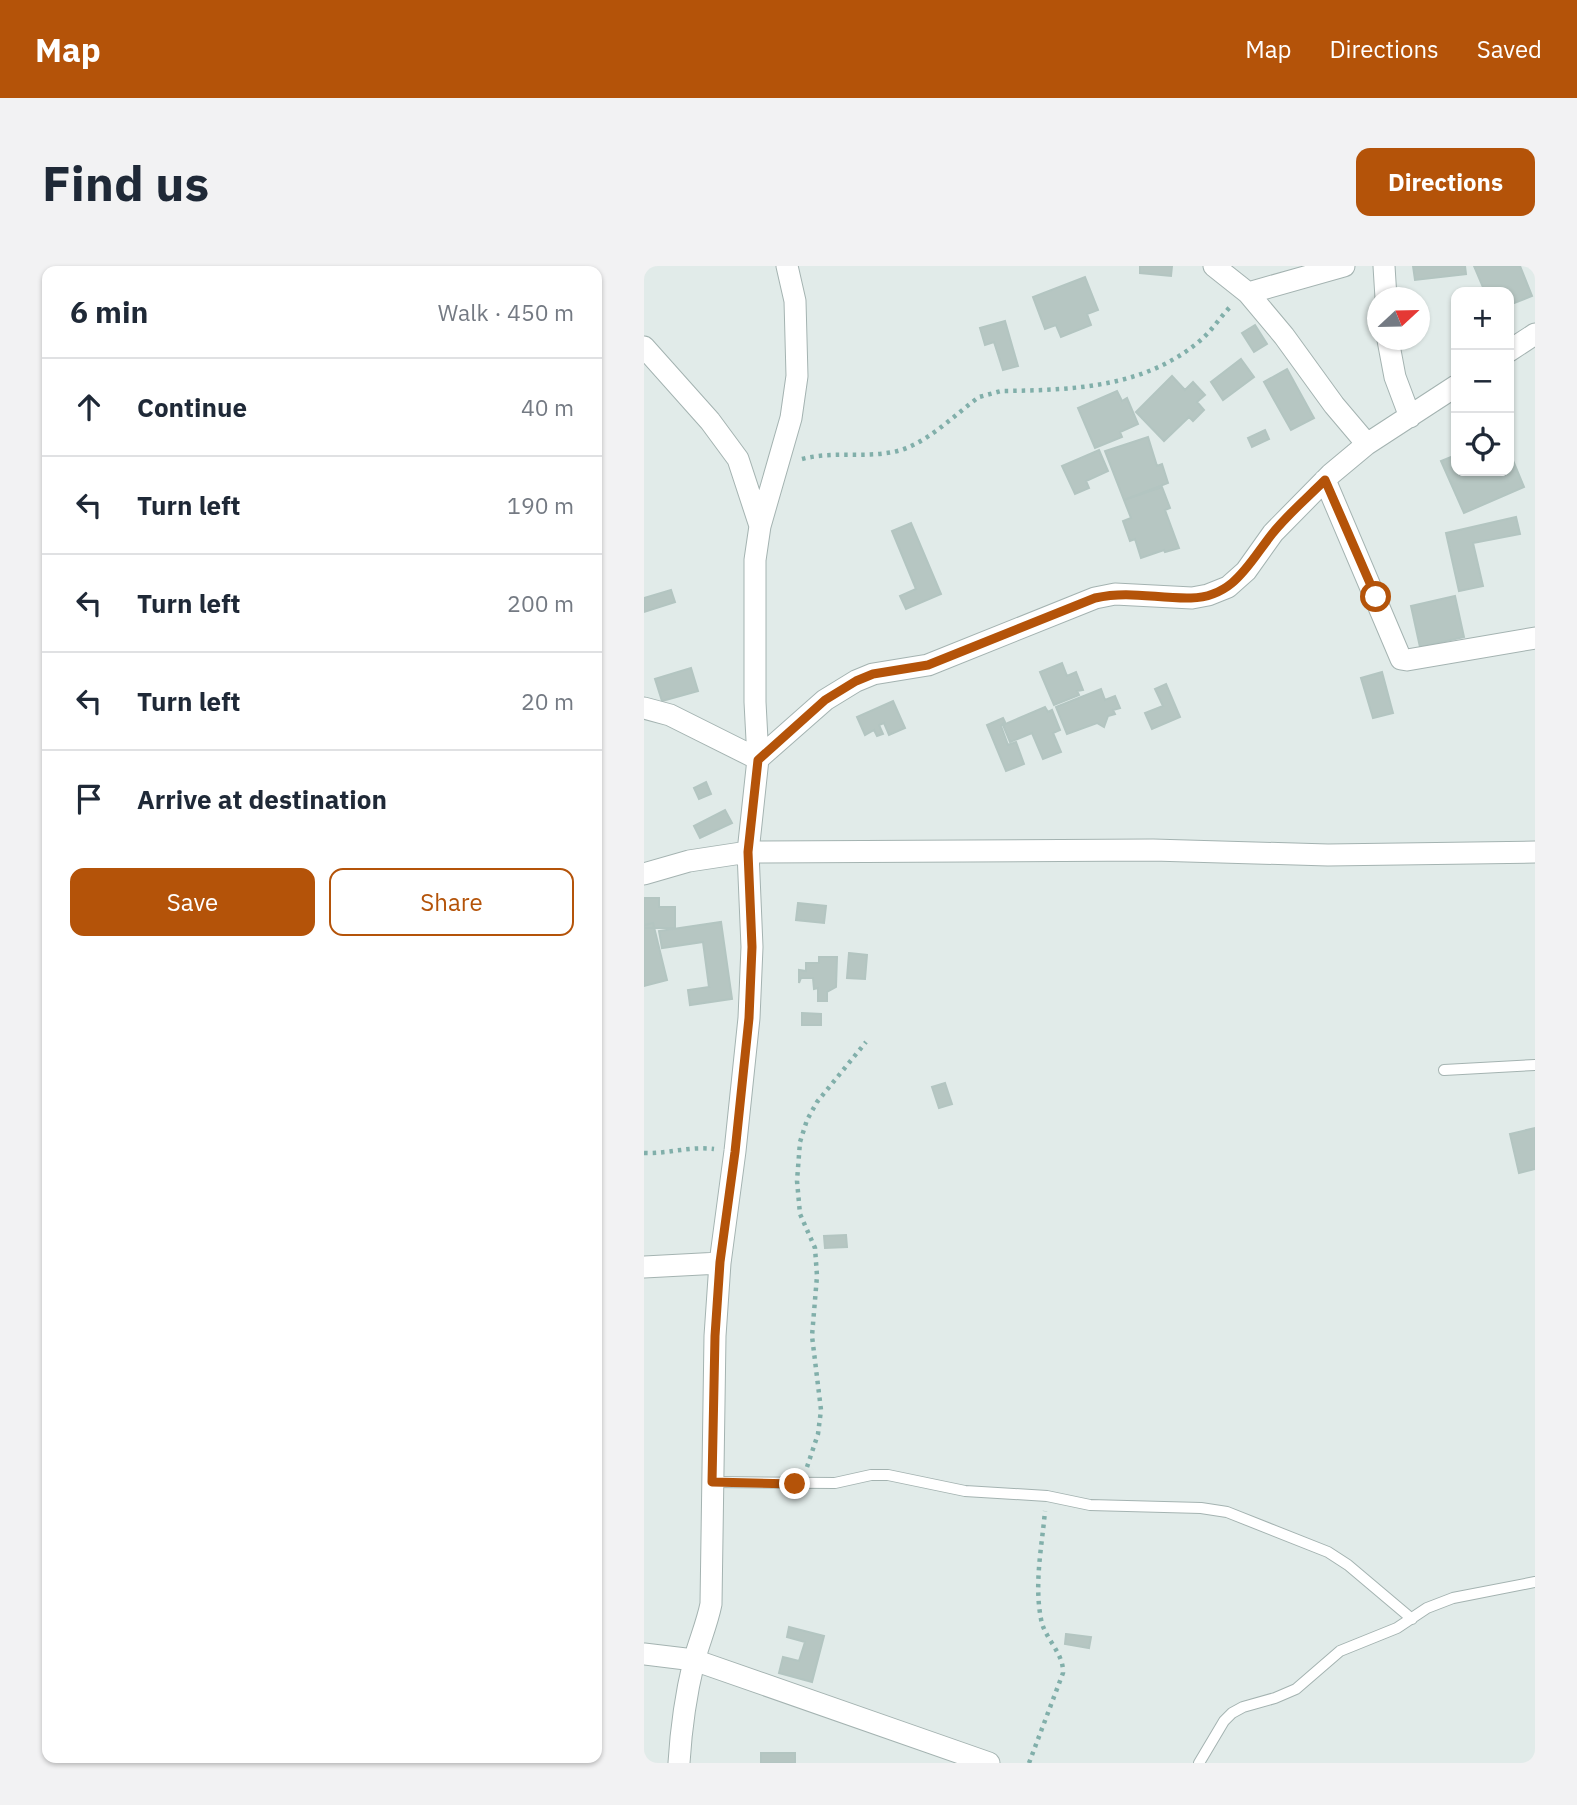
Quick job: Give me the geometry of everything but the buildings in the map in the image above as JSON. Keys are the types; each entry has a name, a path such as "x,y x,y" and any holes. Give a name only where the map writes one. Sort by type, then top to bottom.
{"street":[{"path":"679,1763 681,1733 694,1660 711,1604 715,1336 720,1262 749,1018 752,947 748,852 758,760 755,702 755,560 760,526 791,418 797,376 797,320 788,266"},
{"path":"1214,266 1248,293 1367,444"},
{"path":"1248,293 1344,266"},
{"path":"1384,266 1385,287"},
{"path":"1511,350 1535,334"},
{"path":"644,346 710,421 738,459 760,526"},
{"path":"1390,350 1395,377 1410,417"},
{"path":"758,760 838,690 873,674 928,665 1105,596 1143,594 1192,598 1228,587 1246,571 1273,533 1325,480 1367,444 1451,389"},
{"path":"1325,480 1401,659 1457,653 1535,638"},
{"path":"644,708 670,715 758,760"},
{"path":"644,874 689,861 748,852 1153,850 1328,855 1535,852"},
{"path":"644,1267 720,1262"},
{"path":"644,1654 694,1660 989,1763"}],"lane":[{"path":"1444,1070 1535,1065"},
{"path":"712,1482 835,1483 871,1475 888,1475 965,1491 1047,1496 1090,1505 1201,1508 1227,1512 1328,1552 1348,1565 1412,1619"},
{"path":"1199,1763 1224,1721 1232,1713 1296,1689 1340,1651 1397,1628 1427,1608 1453,1598 1535,1582"}],"path":[{"path":"778,466 834,453 891,452 908,448 979,397 989,394 1001,391 1080,388 1114,383 1152,371 1201,340 1231,306 1248,293"},
{"path":"801,1484 818,1434 821,1410 812,1336 817,1276 815,1248 800,1214 797,1181 800,1142 807,1120 817,1102 866,1042"},
{"path":"644,1153 662,1153 693,1147 735,1152"},
{"path":"1029,1763 1063,1672 1063,1666 1046,1637 1038,1587 1047,1496"}],"route":[{"path":"795,1484 712,1482 715,1336 720,1262 749,1018 752,947 748,852 758,760 838,690 873,674 928,665 1095,598 1115,594 1143,594 1192,598 1228,587 1246,571 1273,533 1325,480 1376,597"}]}
